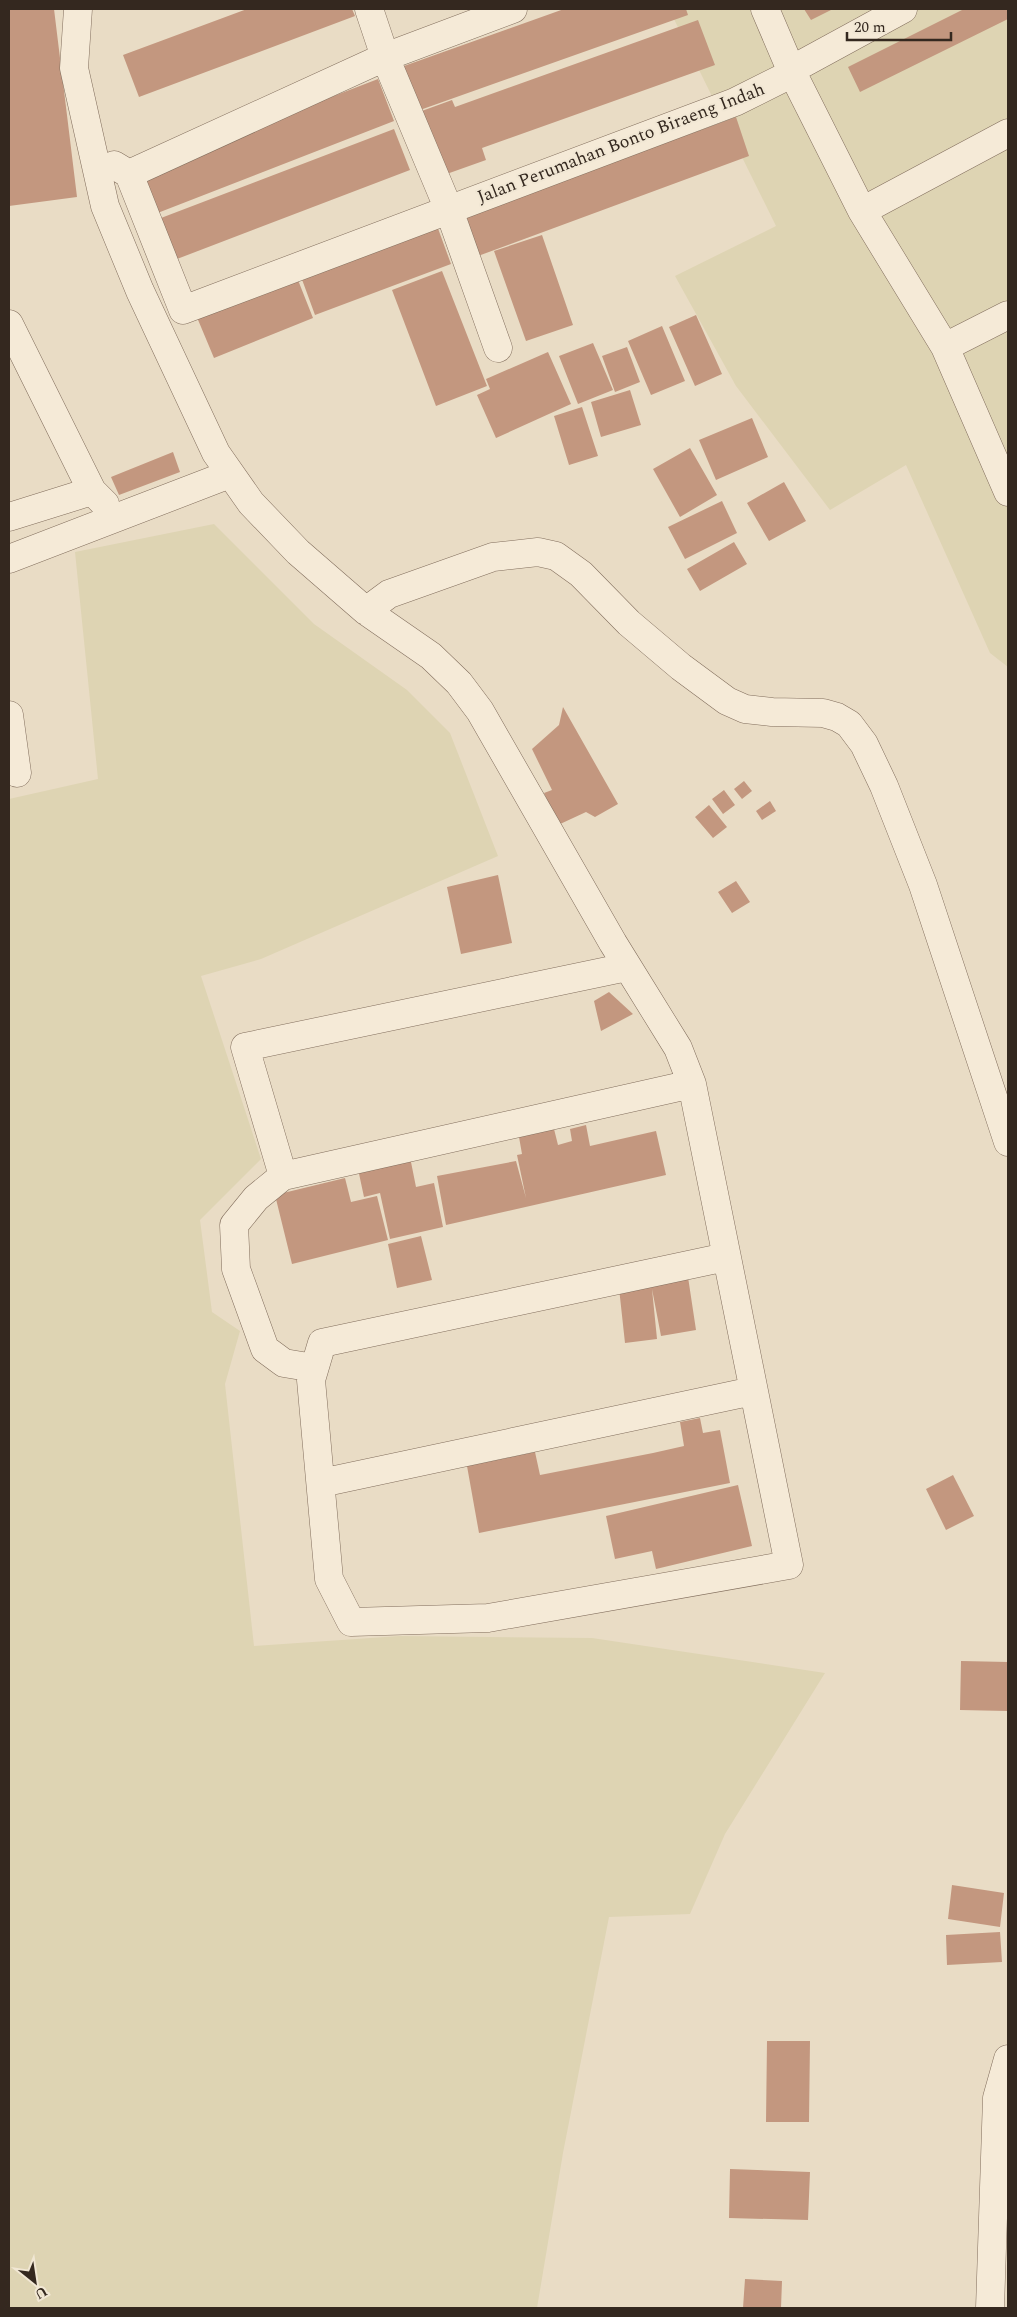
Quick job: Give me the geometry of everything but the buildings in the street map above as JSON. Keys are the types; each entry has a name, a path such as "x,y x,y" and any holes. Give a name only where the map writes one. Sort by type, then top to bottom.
{"street":[{"path":"78,9 74,68 105,206 140,291 216,453 251,503 298,552 366,611 430,656 459,683 480,711 627,967 678,1048 692,1084 789,1565 488,1618 351,1622 329,1579 311,1380 322,1343 726,1257"},
{"path":"369,9 386,57 449,210 498,348"},
{"path":"97,166 108,161 129,174 386,57 514,9"},
{"path":"764,9 792,72 862,211 945,347 1008,492"},
{"name":"Jalan Perumahan Bonto Biraeng Indah","path":"129,174 183,310 735,102 903,9"},
{"path":"862,211 1008,133"},
{"path":"945,347 1008,315"},
{"path":"9,324 92,491 117,519"},
{"path":"9,559 230,474"},
{"path":"9,517 92,491"},
{"path":"366,611 389,594 493,557 538,552 556,556 581,574 629,623 701,684 727,701 745,709 772,712 823,713 837,717 849,724 864,744 884,786 923,885 1008,1142"},
{"path":"9,716 17,773"},
{"path":"283,1176 245,1047 627,967"},
{"path":"314,1368 284,1363 265,1348 236,1269 234,1225 256,1198 283,1176 692,1084"},
{"path":"321,1483 753,1391"},
{"path":"990,2308 996,2098 1008,2059"}],"shaded area":[{"path":"669,9 1008,9 1008,667 990,653 906,465 830,510 736,386 675,276 776,226"},
{"path":"214,524 314,624 407,690 450,733 498,856 261,959 201,976 261,1159 200,1220 212,1312 240,1331 225,1384 254,1646 400,1636 592,1638 825,1673 725,1834 690,1914 609,1917 563,2153 537,2308 9,2308 9,799 98,779 75,552"}]}
